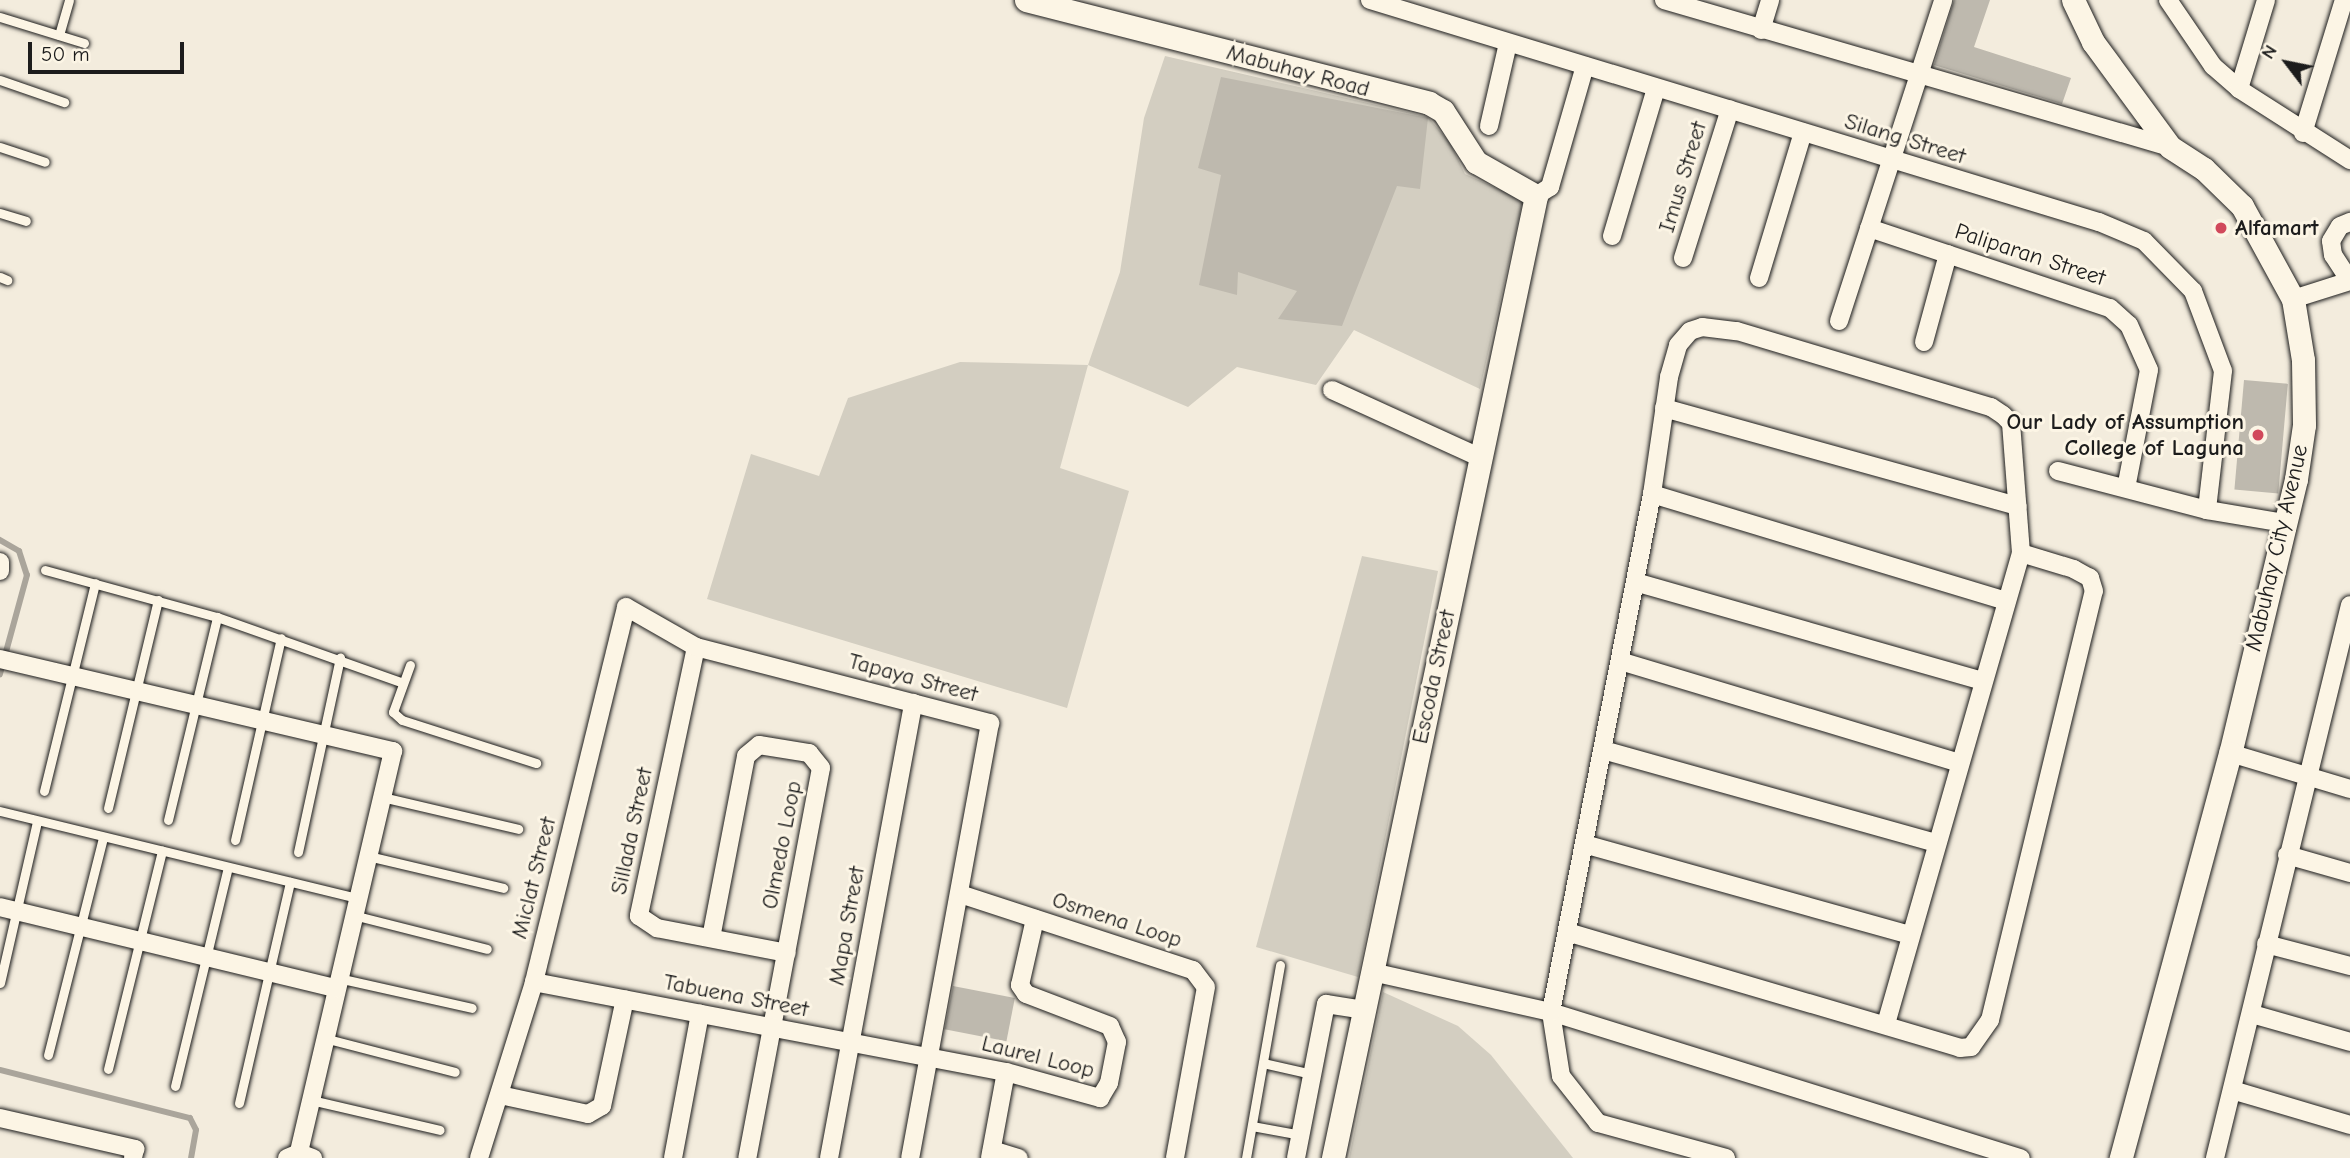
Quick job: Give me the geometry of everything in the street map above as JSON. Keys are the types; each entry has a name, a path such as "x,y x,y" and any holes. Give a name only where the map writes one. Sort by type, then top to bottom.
{"street":[{"name":"Mabuhay Road","path":"1026,0 1429,103 1443,111 1476,162 1536,196"},
{"name":"Silang Street","path":"1370,0 1730,109 1891,161 2099,222 2144,241 2193,291 2223,372 2207,510"},
{"path":"1664,0 1690,4 1761,30 2170,147"},
{"path":"1761,30 1770,0"},
{"path":"1839,321 1943,0"},
{"name":"Mabuhay City Avenue","path":"2073,0 2093,42 2170,147 2204,169 2242,205 2293,299 2303,360 2304,425 2285,523 2230,753 2121,1158"},
{"path":"2239,89 2266,0"},
{"path":"2303,134 2344,0"},
{"path":"2175,5 2213,66 2239,89 2303,134 2350,160"},
{"path":"1489,126 1508,43"},
{"path":"1536,196 1550,187 1585,66"},
{"path":"1612,236 1656,88"},
{"name":"Imus Street","path":"1683,258 1730,109"},
{"path":"1759,278 1803,132"},
{"name":"Escoda Street","path":"1333,1158 1536,196"},
{"path":"2293,299 2350,281 2333,255 2331,241 2340,226 2350,222"},
{"name":"Paliparan Street","path":"1869,228 2110,307 2129,325 2150,370 2126,488"},
{"path":"1924,342 1948,254"},
{"path":"1726,1158 1598,1123 1561,1076 1552,1012 1636,582 1664,408 1678,345 1690,331 1702,327 1737,331 1992,407 2011,423 2021,553 1886,1025"},
{"path":"1332,390 1481,458"},
{"path":"1664,408 2018,506"},
{"path":"2058,471 2207,510 2285,523"},
{"path":"1652,494 2006,601"},
{"path":"1567,932 1960,1048 1979,1039 1990,1020 2094,591 2090,578 2074,569 2021,553"},
{"path":"0,562 0,570"},
{"path":"1636,582 1983,681"},
{"path":"2218,1157 2287,855 2350,605"},
{"name":"Tapaya Street","path":"626,607 696,647 990,723 910,1158"},
{"name":"Miclat Street","path":"479,1158 534,982 626,607"},
{"name":"Sillada Street","path":"696,647 639,916 657,928 787,953"},
{"path":"0,659 393,751 324,1038 300,1156"},
{"path":"1620,661 1960,763"},
{"name":"Mapa Street","path":"829,1158 913,704"},
{"name":"Olmedo Loop","path":"711,939 746,756 759,745 809,753 821,768 747,1158"},
{"path":"1603,750 1937,843"},
{"path":"2230,753 2350,789"},
{"path":"1584,844 1911,935"},
{"path":"2287,855 2350,873"},
{"name":"Osmena Loop","path":"960,894 1193,970 1206,987 1175,1158"},
{"path":"8,909 269,972 337,983"},
{"name":"Laurel Loop","path":"929,1057 1006,1072 1100,1098 1109,1083 1117,1042 1110,1026 1026,994 1020,985 1035,919"},
{"path":"2266,944 2350,966"},
{"path":"1372,972 1552,1012 2021,1158"},
{"name":"Tabuena Street","path":"534,982 929,1057"},
{"path":"500,1095 588,1114 602,1107 625,999"},
{"path":"1296,1158 1326,1004 1364,1010"},
{"path":"673,1158 700,1014"},
{"path":"2252,1014 2350,1042"},
{"path":"1006,1072 991,1154 1019,1158"},
{"path":"2232,1090 2350,1125"},
{"path":"0,1118 135,1149 133,1158"}],"lane":[{"path":"59,35 69,0"},
{"path":"0,17 84,43"},
{"path":"0,80 64,102"},
{"path":"0,147 45,162"},
{"path":"0,213 26,221"},
{"path":"46,570 217,617 340,657 403,682"},
{"path":"44,791 95,583"},
{"path":"108,808 158,600"},
{"path":"168,820 217,617"},
{"path":"235,840 281,638"},
{"path":"298,852 340,657"},
{"path":"410,665 393,712 402,720 536,763"},
{"path":"382,797 518,829"},
{"path":"0,811 290,882 355,907 487,949"},
{"path":"0,983 8,909 37,821"},
{"path":"48,1055 103,837"},
{"path":"108,1069 162,851"},
{"path":"368,856 503,888"},
{"path":"175,1086 228,867"},
{"path":"239,1102 290,882"},
{"path":"1246,1158 1280,965"},
{"path":"337,983 472,1009"},
{"path":"324,1038 455,1072"},
{"path":"1263,1063 1312,1074"},
{"path":"311,1100 440,1130"},
{"path":"1252,1126 1301,1135"}],"shaded area":[{"path":"1165,56 1428,117 1450,143 1465,174 1523,200 1480,389 1354,330 1316,385 1237,367 1188,407 1088,365 1120,272 1144,118"},
{"path":"960,362 1088,365 1060,468 1129,491 1067,708 707,599 751,454 819,476 848,398"},
{"path":"1362,556 1438,571 1358,977 1256,947"},
{"path":"1383,992 1458,1026 1491,1055 1573,1158 1349,1158"}],"building":[{"path":"1954,0 1990,0 1974,47 2071,78 2062,104 1934,65"},
{"path":"1221,77 1428,118 1420,189 1397,186 1342,326 1278,319 1297,291 1238,272 1237,295 1199,285 1221,175 1198,168"},
{"name":"Our Lady of Assumption College of Laguna","path":"2244,380 2288,384 2278,493 2234,490"},
{"path":"953,986 1015,998 1006,1041 945,1029"}],"waterway":[{"path":"0,540 19,551 27,575 0,674"},
{"path":"0,1070 190,1118 196,1130 191,1158"}],"place":[{"name":"Alfamart","path":"2221,228"},
{"name":"Our Lady of Assumption College of Laguna","path":"2258,435"}]}
